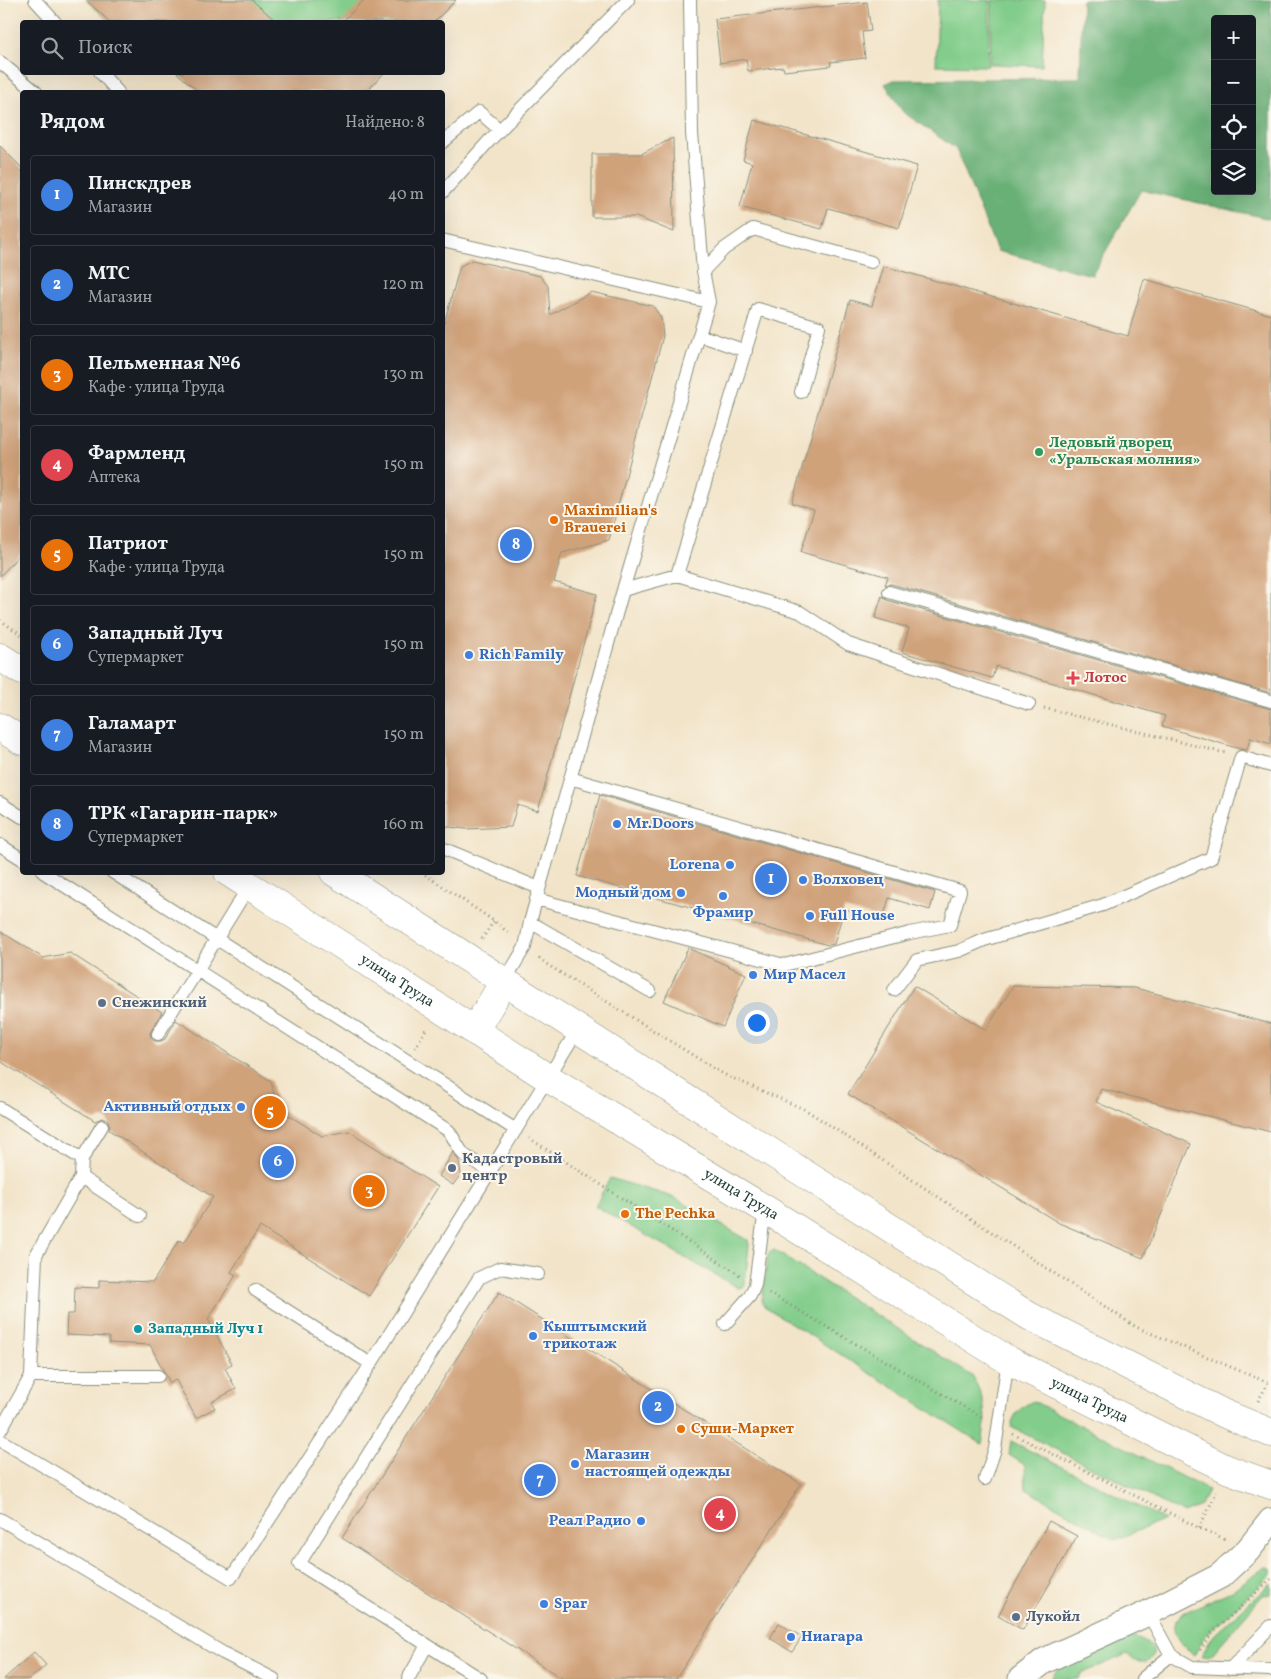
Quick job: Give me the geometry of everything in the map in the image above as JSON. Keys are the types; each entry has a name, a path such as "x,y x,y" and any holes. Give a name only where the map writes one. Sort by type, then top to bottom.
{"main road":[{"path":"0,657 20,670"},
{"path":"0,727 20,740"},
{"path":"339,875 1029,1316 1225,1414 1271,1433"},
{"name":"улица Труда","path":"239,879 548,1078 765,1209 1008,1360 1227,1469 1271,1486"},
{"path":"474,1031 504,982"}],"street":[{"path":"1023,1678 1044,1661 1148,1613 1220,1576 1248,1550 1271,1521"}],"lane":[{"path":"35,0 53,20"},
{"path":"445,190 500,130 628,0"},
{"path":"504,982 526,947 537,894 623,590 709,302 703,270 692,133 690,0"},
{"path":"0,62 34,90"},
{"path":"103,75 116,90"},
{"path":"445,140 479,112 500,130"},
{"path":"703,270 724,249 753,229 872,262"},
{"path":"445,241 709,302"},
{"path":"677,575 758,309 819,327 801,392"},
{"path":"699,335 746,351"},
{"path":"623,590 677,575 800,612 848,644 1029,704"},
{"path":"889,592 1271,701"},
{"path":"894,990 917,960 959,951 984,940 1103,905 1211,858 1241,757 1271,766"},
{"path":"445,849 537,894 784,965 910,933 950,925 960,891 570,778"},
{"path":"0,803 20,816"},
{"path":"0,845 20,858"},
{"path":"48,875 449,1131 463,1154 490,1172"},
{"path":"117,875 516,1130"},
{"path":"158,1034 217,939 239,879"},
{"path":"530,922 650,991"},
{"path":"0,1440 231,1578 371,1364 578,1029"},
{"path":"0,1108 82,1159"},
{"path":"0,1431 31,1376 36,1255 81,1177 82,1159 102,1126"},
{"path":"81,1177 140,1216"},
{"path":"726,1324 750,1296 755,1285 765,1209"},
{"path":"482,1679 298,1564 479,1278 500,1268 538,1274"},
{"path":"255,1290 371,1364"},
{"path":"985,1479 995,1449 1008,1360"},
{"path":"31,1376 158,1376"},
{"path":"0,1518 223,1653 274,1679"},
{"path":"1148,1613 1171,1655 1192,1666 1271,1670"},
{"path":"1230,1669 1271,1626"},
{"path":"408,1679 427,1645"},
{"path":"1142,1679 1171,1655"}],"path":[{"path":"0,620 20,633"},
{"path":"1029,704 1241,757"},
{"path":"425,875 494,921 548,966 723,1074 806,1110 1136,1327 1271,1384"},
{"path":"516,1130 755,1285 999,1428 1199,1528 1248,1550"},
{"path":"1192,1666 1212,1633 1271,1579"}],"green space":[{"path":"86,0 456,0 436,20 108,20"},
{"path":"938,0 990,0 988,66 936,65"},
{"path":"992,0 1045,0 1042,66 990,64"},
{"path":"1082,0 1271,0 1271,219 1141,190 1092,275 997,251 956,149 903,112 885,84 894,80 1080,78"},
{"path":"610,1178 673,1197 748,1240 745,1284 743,1287 738,1288 595,1206"},
{"path":"774,1250 972,1376 983,1401 985,1425 982,1444 764,1306 762,1300 768,1256 770,1251"},
{"path":"1033,1401 1208,1490 1201,1506 1183,1513 1011,1427 1018,1411"},
{"path":"1011,1441 1165,1520 1115,1540 1026,1489 1025,1465 1009,1455"},
{"path":"1265,1567 1271,1568 1271,1575 1207,1634 1194,1655 1179,1642 1174,1630 1176,1621 1181,1614 1231,1591"},
{"path":"1271,1583 1271,1594 1263,1595 1212,1654 1201,1656 1214,1635"},
{"path":"1128,1636 1145,1641 1153,1649 1151,1658 1146,1663 1135,1660 1127,1654 1081,1674 1078,1679 1051,1679 1058,1668"}],"building":[{"path":"86,0 252,0 275,20 108,20"},
{"path":"364,0 456,0 436,20 344,20"},
{"path":"867,2 871,31 862,32 865,58 830,62 831,66 784,71 783,67 748,71 746,59 720,63 715,19"},
{"path":"179,75 382,75 368,90 197,90"},
{"path":"754,120 917,166 899,228 828,208 822,229 740,207 752,163 743,160"},
{"path":"673,138 674,232 636,217 592,217 592,154 641,154"},
{"path":"0,146 20,166 20,554 0,576"},
{"path":"472,260 540,276 548,286 550,315 591,292 653,306 661,318 663,336 609,540 562,553 554,582 597,594 538,811 517,805 511,827 466,829 445,826 445,320 460,266"},
{"name":"Ледовый дворец «Уральская молния»","path":"884,266 1128,336 1144,279 1271,315 1271,693 891,584 885,585 888,577 801,552 814,510 792,503 850,300 872,306"},
{"path":"882,596 887,600 1271,709 1271,744 1250,738 1247,750 1240,749 1162,726 1165,716 996,666 992,678 902,652 909,628 875,618"},
{"path":"600,795 935,892 930,910 889,898 883,919 844,909 834,944 828,945 577,876"},
{"path":"0,931 43,958 70,953 162,1012 150,1033 154,1041 165,1039 176,1020 271,1081 277,1108 322,1136 349,1131 438,1187 369,1296 260,1227 231,1272 236,1275 208,1319 232,1364 225,1368 236,1389 211,1402 215,1408 196,1418 176,1380 170,1383 150,1345 109,1343 109,1337 66,1335 67,1314 74,1314 75,1287 99,1288 99,1280 153,1282 179,1240 184,1243 213,1197 109,1130 110,1126 107,1119 102,1118 95,1121 0,1061"},
{"path":"688,948 746,974 723,1027 664,1001"},
{"path":"914,986 986,1030 1013,986 1135,988 1271,1024 1271,1132 1101,1089 1096,1102 1191,1144 1143,1258 1059,1223 848,1094"},
{"name":"Кадастровый центр","path":"453,1152 459,1161 461,1174 453,1185 439,1176"},
{"path":"499,1292 801,1484 676,1679 563,1679 342,1538"},
{"path":"1049,1521 1077,1536 1023,1630 998,1616"},
{"path":"779,1623 802,1637 792,1652 770,1638"},
{"path":"34,1652 46,1665 30,1679 4,1679"}],"place":[{"name":"Ледовый дворец «Уральская молния»","path":"1039,452"},
{"name":"Maximilian's Brauerei","path":"554,520"},
{"name":"ТРК «Гагарин-парк»","path":"516,545"},
{"name":"Rich Family","path":"469,655"},
{"name":"Лотос","path":"1073,678"},
{"name":"Mr.Doors","path":"617,824"},
{"name":"Lorena","path":"730,865"},
{"name":"Пинскдрев","path":"771,879"},
{"name":"Волховец","path":"803,880"},
{"name":"Модный дом","path":"681,893"},
{"name":"Фрамир","path":"723,896"},
{"name":"Full House","path":"810,916"},
{"name":"Мир Масел","path":"753,975"},
{"name":"Снежинский","path":"102,1003"},
{"name":"Активный отдых","path":"241,1107"},
{"name":"Патриот","path":"270,1112"},
{"name":"Западный Луч","path":"278,1162"},
{"name":"Кадастровый центр","path":"452,1168"},
{"name":"Пельменная №6","path":"369,1191"},
{"name":"The Pechka","path":"625,1214"},
{"name":"Западный Луч 1","path":"138,1329"},
{"name":"Кыштымский трикотаж","path":"533,1336"},
{"name":"МТС","path":"658,1407"},
{"name":"Суши-Маркет","path":"681,1429"},
{"name":"Магазин настоящей одежды","path":"575,1464"},
{"name":"Галамарт","path":"540,1480"},
{"name":"Фармленд","path":"720,1514"},
{"name":"Реал Радио","path":"641,1521"},
{"name":"Spar","path":"544,1604"},
{"name":"Лукойл","path":"1016,1617"},
{"name":"Ниагара","path":"791,1637"}]}
